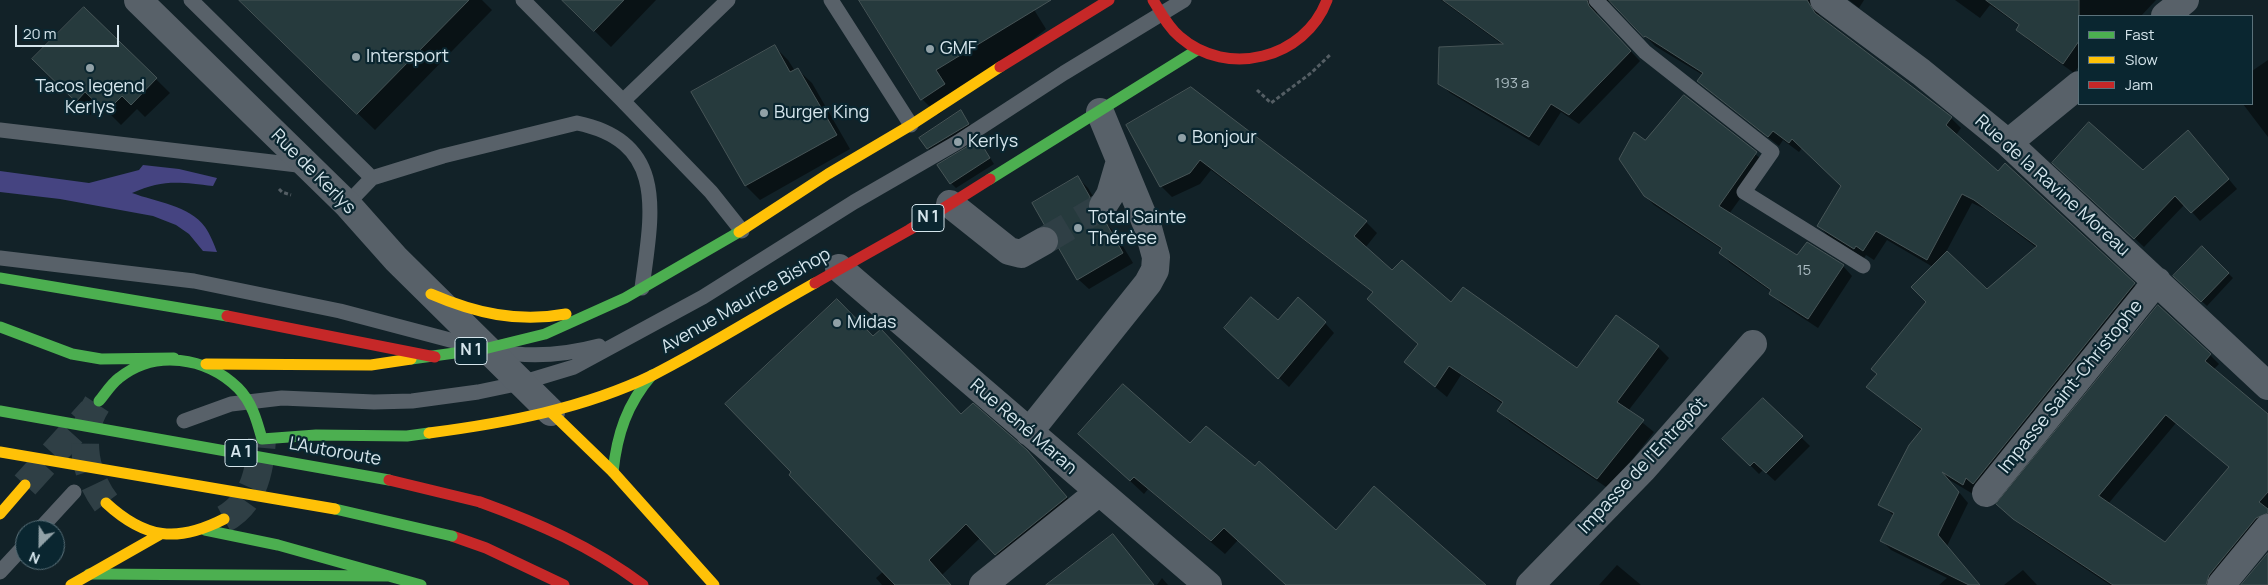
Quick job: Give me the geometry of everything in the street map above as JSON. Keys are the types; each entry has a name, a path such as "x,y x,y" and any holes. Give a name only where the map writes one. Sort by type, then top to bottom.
{"main road":[{"name":"N 1","path":"202,364 371,365 436,357 544,334 625,298 742,230 828,174 911,125 980,79 1109,0"},
{"path":"1154,0 1160,14 1183,40 1198,50 1229,59 1246,60 1271,55 1293,44 1311,27 1327,0"},
{"name":"Avenue Maurice Bishop","path":"250,402 260,426 262,439 316,435 407,436 505,423 551,412 598,397 652,375 909,230 1198,50"},
{"path":"0,278 184,308 436,357"},
{"path":"431,294 462,308 499,316 548,319 625,298"},
{"path":"0,326 72,354 101,359 174,358 202,364 221,372 237,385 250,402"},
{"path":"99,401 106,390 125,372 149,362 174,358"},
{"path":"613,472 620,427 630,403 652,375"},
{"name":"L'Autoroute","path":"0,411 370,476 480,502 530,520 588,547 643,585"},
{"path":"551,412 613,472 714,585"},
{"name":"A 1","path":"0,452 356,513 452,536 486,548 564,585"},
{"path":"0,514 25,485"},
{"path":"106,504 129,524 159,535 182,535 206,530 224,519"},
{"path":"206,530 278,545 421,585"},
{"path":"84,581 159,535"},
{"path":"84,581 389,576"}],"street":[{"name":"Rue de Kerlys","path":"138,0 347,204 396,259 484,348 551,412"},
{"name":"Rue de la Ravine Moreau","path":"1824,0 1921,72 2008,143 2268,386"},
{"path":"2165,15 2185,0"},
{"path":"2008,143 2078,86"},
{"path":"1029,432 1148,284 1156,270 1156,257 1148,228 1100,112"},
{"path":"1103,206 1110,195 1120,161"},
{"path":"950,204 1009,251 1021,254 1044,241"},
{"name":"Rue René Maran","path":"839,268 1208,585"},
{"name":"Impasse Saint-Christophe","path":"1986,493 2157,281"},
{"name":"Impasse de l'Entrepôt","path":"1530,585 1643,470 1753,344"},
{"path":"983,585 1098,492"},
{"path":"2221,585 2268,528"}],"lane":[{"path":"191,0 372,178"},
{"path":"523,0 624,101 711,192 742,230"},
{"path":"624,101 728,0"},
{"path":"831,0 911,125"},
{"path":"184,421 231,404 282,398 374,402 412,400 478,392 520,383 574,366 703,297 854,202 958,142 1184,0"},
{"path":"1596,0 1645,52 1772,152 1744,192 1863,266"},
{"path":"347,204 372,178 443,156 577,123 596,127 627,144 645,172 650,190 650,229 642,288"},
{"path":"0,130 308,166"},
{"path":"0,258 194,281 340,311 517,355 541,356 582,351 625,339"},
{"path":"48,520 74,492"},
{"path":"0,572 15,556"}],"shaded area":[{"path":"143,165 179,169 217,178 213,186 172,183 153,185 132,193 172,205 190,214 205,227 217,252 203,251 189,234 176,225 153,216 60,199 0,192 0,171 89,183 139,170"}],"building":[{"name":"Intersport","path":"239,0 469,0 357,114"},
{"path":"562,0 624,0 594,31"},
{"name":"GMF","path":"859,0 1051,0 936,70 945,84 921,100"},
{"path":"1443,0 1587,0 1589,6 1631,51 1569,115 1551,104 1529,137 1438,84 1439,47 1503,44"},
{"path":"1609,0 1807,0 1815,13 1952,117 1946,125 1998,171 2005,163 2135,283 1973,484 1966,478 1963,485 1942,472 1959,492 1938,535 1980,585 1969,585 1880,541 1894,513 1878,505 1909,445 1922,429 1866,387 1877,374 1871,369 1926,302 1911,287 1947,251 1987,289 2037,246 1974,200 1962,194 1927,260 1876,231 1863,251 1856,246 1854,249 1817,226 1841,186 1792,139 1789,143 1773,131 1768,137 1697,81 1703,73 1644,37"},
{"path":"1986,0 2079,0 2078,42 2063,64 2016,30 2019,25"},
{"path":"84,7 157,78 131,105 122,96 106,112 85,92 76,102 32,59"},
{"name":"Burger King","path":"775,45 790,72 798,68 837,135 745,186 691,92"},
{"path":"1191,87 1367,221 1354,236 1392,270 1402,260 1451,302 1463,287 1577,368 1616,315 1659,346 1617,402 1644,420 1597,479 1497,411 1503,402 1449,366 1435,387 1404,362 1418,344 1367,299 1373,292 1200,160 1190,173 1160,187 1126,125"},
{"path":"1684,95 1757,152 1719,206 1797,255 1807,242 1844,265 1808,319 1769,294 1771,290 1719,253 1722,248 1644,196 1619,159 1634,132 1645,140"},
{"path":"961,110 969,124 927,149 919,138"},
{"path":"2089,122 2143,170 2188,130 2229,179 2191,213 2175,196 2134,239 2052,163"},
{"path":"979,140 990,158 950,184 937,165"},
{"name":"Total Sainte Thérèse","path":"1078,176 1090,197 1087,205 1089,214 1095,219 1105,221 1123,253 1077,280 1058,247 1060,241 1057,233 1052,228 1045,226 1032,203"},
{"path":"2202,246 2229,273 2201,302 2173,276"},
{"path":"1251,297 1278,320 1298,297 1326,322 1278,379 1224,328"},
{"path":"837,299 873,336 881,329 961,414 973,403 1027,450 1067,497 995,555 966,524 929,560 951,585 895,585 789,475 791,472 725,404"},
{"path":"2158,305 2211,354 2205,361 2268,414 2268,492 2259,502 2268,509 2268,513 2256,518 2209,575 2206,585 2113,585 2013,519 1996,504","holes":["2166,415 2229,467 2165,542 2099,496"]},
{"path":"1123,384 1190,443 1206,426 1255,466 1259,461 1336,530 1374,486 1486,585 1286,585 1224,528 1211,541 1134,477 1130,481 1078,434"},
{"path":"1763,398 1803,436 1766,473 1754,462 1750,466 1722,439"},
{"path":"1113,534 1154,585 1046,585"},
{"path":"2268,553 2268,585 2241,585"}],"tunnel":[{"path":"1044,241 1103,206"},
{"path":"97,404 90,416 87,429 86,455 88,468 106,503"},
{"path":"25,485 92,411"},
{"path":"224,519 234,512 249,495 257,474 262,439"}],"traffic: fast":[{"path":"990,179 1197,50"},
{"path":"411,359 484,349 545,334 625,298 739,232"},
{"path":"0,278 227,316"},
{"path":"0,327 72,354 101,359 174,358"},
{"path":"99,401 116,380 133,369 148,363 164,360 180,361 211,369 225,377 238,388 250,406 262,439 316,435 407,436 429,433"},
{"path":"613,472 617,445 625,420 636,397 652,375"},
{"path":"0,411 389,480"},
{"path":"335,509 452,536"},
{"path":"205,530 278,545 421,585"},
{"path":"89,574 389,576"}],"traffic: slow":[{"path":"739,232 1000,67"},
{"path":"429,433 543,413 571,406 626,387 694,353 815,283"},
{"path":"431,294 480,311 514,317 548,317 566,314"},
{"path":"206,364 371,365 411,359"},
{"path":"551,412 613,472 714,585"},
{"path":"0,452 335,509"},
{"path":"0,514 25,485"},
{"path":"106,503 134,524 162,534 191,532 224,519"},
{"path":"71,585 159,535"}],"traffic: jam":[{"path":"1000,67 1109,0"},
{"path":"1153,0 1172,29 1199,50 1220,57 1241,59 1263,56 1283,48 1301,36 1316,20 1327,0"},
{"path":"815,283 909,230 990,179"},
{"path":"227,316 435,357"},
{"path":"389,480 480,502"},
{"path":"480,502 523,518 564,537 605,559 643,585"},
{"path":"452,536 486,548 564,585"}],"place":[{"name":"GMF","path":"930,49"},
{"name":"Intersport","path":"356,57"},
{"name":"Tacos legend Kerlys","path":"90,68"},
{"name":"Burger King","path":"764,113"},
{"name":"Bonjour","path":"1182,138"},
{"name":"Kerlys","path":"958,142"},
{"name":"Total Sainte Thérèse","path":"1078,228"},
{"name":"Midas","path":"837,323"}]}
